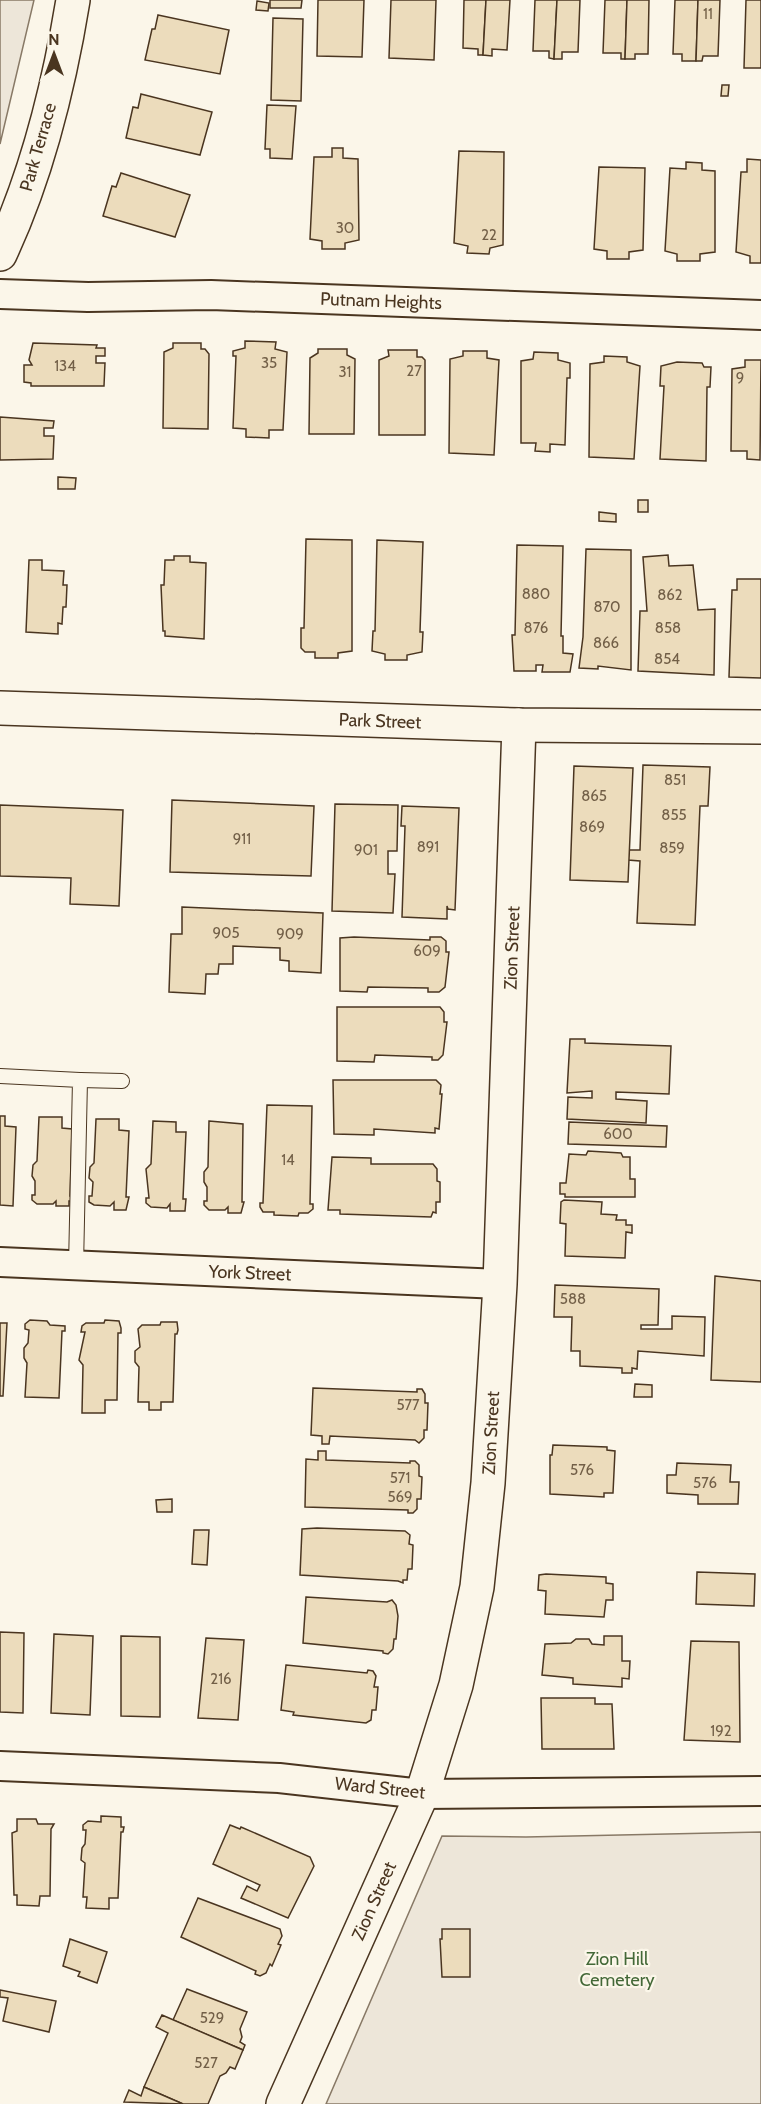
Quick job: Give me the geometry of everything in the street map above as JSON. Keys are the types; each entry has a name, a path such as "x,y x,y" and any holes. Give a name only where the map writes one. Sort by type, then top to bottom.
{"street":[{"name":"Park Terrace","path":"0,254 28,186 46,126 73,0"},
{"name":"Putnam Heights","path":"0,294 88,297 211,295 761,315"},
{"name":"Park Street","path":"0,708 519,725 761,728"},
{"name":"Zion Street","path":"283,2104 422,1794 456,1685 477,1587 488,1483 500,1284 519,725"},
{"name":"York Street","path":"0,1262 500,1284"},
{"name":"Ward Street","path":"0,1766 279,1778 422,1794 761,1791"}],"lane":[{"path":"0,1076 122,1081"},
{"path":"76,1266 80,1080"}],"green space":[{"path":"0,0 34,0 0,144"},
{"name":"Zion Hill Cemetery","path":"761,1832 761,2104 326,2104 442,1836 526,1837"}],"building":[{"path":"270,0 302,0 301,8 270,8"},
{"path":"318,0 364,0 362,57 317,56"},
{"path":"391,0 436,0 434,60 389,58"},
{"path":"464,0 486,0 483,55 478,55 478,49 463,48"},
{"path":"486,0 510,0 507,50 492,49 492,56 483,55"},
{"path":"535,0 557,0 554,59 549,58 549,51 533,51"},
{"path":"557,0 580,0 578,52 562,52 562,59 554,59"},
{"path":"605,0 627,0 625,59 621,59 621,53 603,53"},
{"path":"627,0 649,0 648,54 635,54 635,59 625,59"},
{"path":"675,0 698,0 696,61 682,61 682,54 673,54"},
{"path":"698,0 720,0 718,56 703,56 702,61 696,61"},
{"path":"746,0 761,0 761,68 744,68"},
{"path":"257,1 269,3 268,11 256,10"},
{"path":"158,15 229,30 220,74 145,60 152,29 155,29"},
{"path":"273,18 303,19 301,101 271,100"},
{"path":"722,85 729,85 728,96 721,96"},
{"path":"141,94 212,112 200,155 126,138 133,107 138,108"},
{"path":"267,105 296,106 292,159 270,158 270,149 265,149"},
{"path":"332,148 343,148 343,158 358,159 359,240 345,243 345,249 322,249 322,241 310,239 314,157 332,157"},
{"path":"459,151 504,152 503,245 490,248 489,254 467,253 468,246 454,243"},
{"path":"747,159 761,160 761,263 750,263 750,256 736,252 741,172 747,172"},
{"path":"686,162 702,163 702,170 715,171 715,252 700,254 700,261 677,261 677,254 665,251 670,168 686,169"},
{"path":"599,167 645,168 643,250 629,252 629,259 607,259 607,251 594,249"},
{"path":"121,173 190,195 175,237 103,216 112,186 116,187"},
{"path":"245,341 276,342 275,349 287,352 283,430 269,430 269,438 246,437 246,429 233,428 236,356 233,356 233,351 245,348"},
{"path":"33,343 97,345 96,348 105,348 105,356 96,356 96,363 105,363 104,386 31,386 31,383 24,382 24,365 32,365 29,360"},
{"path":"173,343 201,343 201,349 205,349 209,354 208,429 163,428 164,352 173,348"},
{"path":"318,349 347,349 347,355 355,359 354,434 309,434 310,358 318,353"},
{"path":"388,350 417,350 417,357 425,360 425,435 379,435 379,360 389,356"},
{"path":"463,351 487,351 487,358 499,360 494,455 449,453 450,359 463,356"},
{"path":"534,352 558,353 558,360 570,363 570,378 567,378 565,445 550,444 550,452 535,451 536,443 521,443 521,361 533,359"},
{"path":"604,356 627,357 627,362 640,366 634,459 589,457 590,364 604,362"},
{"path":"745,360 761,360 760,460 747,459 747,451 731,451 732,369 745,367"},
{"path":"677,362 702,363 704,367 711,367 710,387 707,387 706,461 660,459 664,386 660,386 661,366"},
{"path":"0,417 54,421 53,428 44,428 44,436 54,436 53,459 0,460"},
{"path":"58,477 76,478 75,489 58,489"},
{"path":"638,500 648,500 648,512 638,512"},
{"path":"599,512 616,514 616,522 599,521"},
{"path":"306,539 352,540 352,651 338,653 338,658 315,658 315,652 305,652 301,648 301,628 304,628"},
{"path":"377,540 423,542 420,632 423,632 422,652 407,655 407,660 385,660 385,654 372,651 373,631 375,631"},
{"path":"517,545 563,546 561,636 563,636 563,653 573,654 570,672 542,672 543,665 536,665 536,671 514,671 512,635 515,635"},
{"path":"586,549 631,550 631,670 598,666 598,669 579,668 583,637"},
{"path":"668,555 669,566 693,565 698,610 715,609 714,675 638,671 640,611 647,611 643,557"},
{"path":"174,556 190,556 190,562 206,563 204,639 165,636 165,631 163,631 161,585 164,585 165,560 174,560"},
{"path":"29,560 42,560 42,570 64,571 63,585 67,585 66,607 63,607 62,624 58,623 58,634 26,632"},
{"path":"737,579 761,579 761,678 729,677 732,590 737,590"},
{"path":"643,765 710,767 708,806 700,806 695,925 637,923 640,861 628,860 629,850 640,850"},
{"path":"574,766 633,768 628,882 570,880"},
{"path":"172,800 314,806 311,876 170,872"},
{"path":"335,804 398,805 397,851 388,851 388,874 395,874 393,913 332,911"},
{"path":"0,805 123,810 119,906 70,904 71,878 0,876"},
{"path":"402,806 459,808 455,910 448,909 447,906 447,919 402,917 405,826 401,826"},
{"path":"182,907 323,913 321,973 289,971 289,961 280,960 280,948 233,946 233,964 219,964 218,974 206,974 205,994 169,992 171,934 182,934"},
{"path":"430,937 441,937 446,941 446,952 449,952 445,987 439,992 428,992 428,988 368,987 367,992 340,991 340,938 430,940"},
{"path":"337,1007 440,1007 444,1012 444,1022 447,1022 443,1055 438,1060 432,1060 432,1057 375,1055 374,1062 337,1061"},
{"path":"570,1039 585,1039 585,1043 671,1046 669,1094 616,1092 616,1099 647,1101 646,1123 567,1119 568,1097 592,1098 592,1091 567,1093"},
{"path":"333,1080 436,1080 441,1085 440,1094 442,1094 439,1129 435,1128 435,1133 374,1129 374,1135 334,1134"},
{"path":"267,1105 312,1106 310,1204 313,1204 313,1209 308,1213 299,1213 298,1216 274,1215 274,1212 263,1212 260,1207 260,1203 263,1203"},
{"path":"0,1116 5,1116 5,1126 16,1127 13,1206 0,1205"},
{"path":"39,1117 62,1117 62,1128 72,1129 70,1196 72,1196 72,1201 69,1201 69,1206 56,1206 56,1201 53,1204 37,1204 32,1200 32,1195 35,1195 35,1181 32,1176 33,1165 37,1161"},
{"path":"96,1119 119,1119 119,1130 129,1131 126,1197 129,1197 126,1210 114,1210 114,1202 110,1206 94,1205 89,1202 89,1196 92,1196 93,1182 89,1178 90,1167 94,1163"},
{"path":"153,1121 176,1122 176,1132 186,1132 183,1199 186,1199 185,1211 170,1211 170,1204 167,1208 151,1207 146,1203 146,1198 149,1198 146,1169 151,1164"},
{"path":"209,1121 243,1124 242,1202 244,1202 241,1213 228,1213 228,1207 225,1210 209,1210 204,1205 204,1201 207,1201 204,1172 208,1167"},
{"path":"569,1122 667,1126 666,1147 568,1144"},
{"path":"588,1151 621,1153 623,1157 630,1157 630,1179 635,1179 635,1197 565,1197 565,1194 560,1194 560,1183 566,1183 569,1154 586,1155"},
{"path":"332,1157 371,1158 371,1164 433,1164 437,1169 437,1181 440,1182 440,1202 436,1202 436,1213 433,1212 431,1217 340,1214 340,1210 328,1210"},
{"path":"564,1200 602,1202 601,1214 617,1215 616,1220 626,1220 626,1225 632,1225 632,1233 626,1232 625,1258 565,1256 566,1224 560,1223 561,1202"},
{"path":"715,1276 761,1281 761,1382 711,1380"},
{"path":"555,1285 659,1289 658,1325 641,1325 641,1329 672,1329 672,1316 705,1317 704,1356 638,1351 637,1369 632,1368 632,1373 622,1373 622,1368 580,1366 580,1351 571,1351 572,1317 554,1317"},
{"path":"30,1320 47,1321 50,1325 65,1326 65,1331 62,1331 59,1398 25,1397 27,1363 24,1358 24,1348 28,1343 29,1330 25,1329 25,1324"},
{"path":"105,1320 119,1321 121,1328 121,1333 118,1333 117,1400 105,1400 105,1413 82,1413 83,1365 79,1360 85,1332 81,1332 82,1326 86,1323 104,1323"},
{"path":"161,1322 177,1322 173,1402 161,1402 161,1410 149,1410 149,1402 138,1402 139,1367 135,1362 135,1351 140,1347 138,1329 142,1325 160,1325"},
{"path":"0,1323 7,1323 3,1396 0,1396"},
{"path":"635,1384 652,1385 652,1397 634,1397"},
{"path":"313,1388 417,1392 417,1389 422,1389 425,1394 425,1403 428,1403 427,1430 424,1430 424,1438 419,1443 415,1440 330,1436 329,1444 322,1444 322,1436 311,1435"},
{"path":"553,1445 607,1447 607,1450 615,1451 613,1493 604,1493 604,1497 550,1494 550,1455 552,1455"},
{"path":"318,1451 326,1451 326,1460 410,1463 410,1461 415,1461 419,1465 419,1476 422,1477 421,1499 417,1499 417,1509 413,1513 408,1513 408,1510 305,1507 306,1459 318,1460"},
{"path":"677,1463 731,1465 730,1482 739,1482 738,1504 698,1504 698,1495 667,1493 667,1475 676,1475"},
{"path":"172,1499 172,1512 157,1512 156,1500"},
{"path":"302,1529 405,1531 410,1535 409,1544 413,1545 412,1569 408,1569 407,1580 403,1580 403,1583 300,1575"},
{"path":"194,1530 209,1530 207,1565 192,1564"},
{"path":"697,1572 755,1574 754,1606 696,1604"},
{"path":"539,1575 606,1577 606,1583 613,1584 613,1600 606,1600 604,1617 545,1614 546,1591 538,1590"},
{"path":"306,1597 387,1602 392,1600 396,1605 398,1616 393,1649 388,1654 383,1651 303,1643"},
{"path":"0,1632 24,1633 23,1713 0,1712"},
{"path":"54,1634 93,1636 90,1715 51,1713"},
{"path":"121,1636 160,1637 160,1717 121,1716"},
{"path":"604,1636 622,1636 622,1661 630,1661 629,1679 622,1678 622,1687 573,1684 573,1678 542,1675 545,1644 571,1643 576,1639 589,1639 592,1644 604,1645"},
{"path":"206,1638 244,1640 238,1720 198,1718"},
{"path":"691,1641 739,1642 740,1742 684,1740"},
{"path":"286,1665 367,1673 368,1670 373,1671 376,1676 374,1687 378,1687 376,1710 372,1710 371,1720 366,1723 293,1715 294,1712 281,1710"},
{"path":"541,1698 595,1698 595,1704 612,1704 614,1749 542,1749"},
{"path":"101,1816 121,1817 121,1827 124,1827 121,1832 118,1898 109,1898 109,1909 86,1908 87,1897 83,1897 85,1863 81,1860 86,1830 83,1830 83,1825 88,1821 101,1822"},
{"path":"17,1819 36,1819 38,1824 54,1824 51,1829 50,1896 40,1896 39,1906 17,1905 17,1895 14,1895 12,1833 17,1831"},
{"path":"230,1825 240,1829 241,1827 310,1857 314,1866 288,1918 241,1898 247,1886 257,1891 260,1885 213,1864"},
{"path":"198,1898 280,1929 282,1936 278,1944 281,1945 272,1966 270,1964 266,1973 260,1976 255,1974 256,1971 181,1937"},
{"path":"442,1929 470,1929 470,1977 442,1977 440,1939 442,1939"},
{"path":"70,1939 107,1952 97,1983 78,1976 80,1972 63,1966"},
{"path":"187,1989 247,2012 240,2029 242,2037 240,2042 245,2045 243,2050 173,2020"},
{"path":"0,1990 56,2001 49,2032 3,2021 8,1998 0,1997"},
{"path":"162,2015 243,2050 235,2069 230,2067 220,2076 208,2104 183,2104 144,2087 168,2033 156,2027"},
{"path":"144,2087 183,2104 124,2102 129,2090 141,2096"}]}
